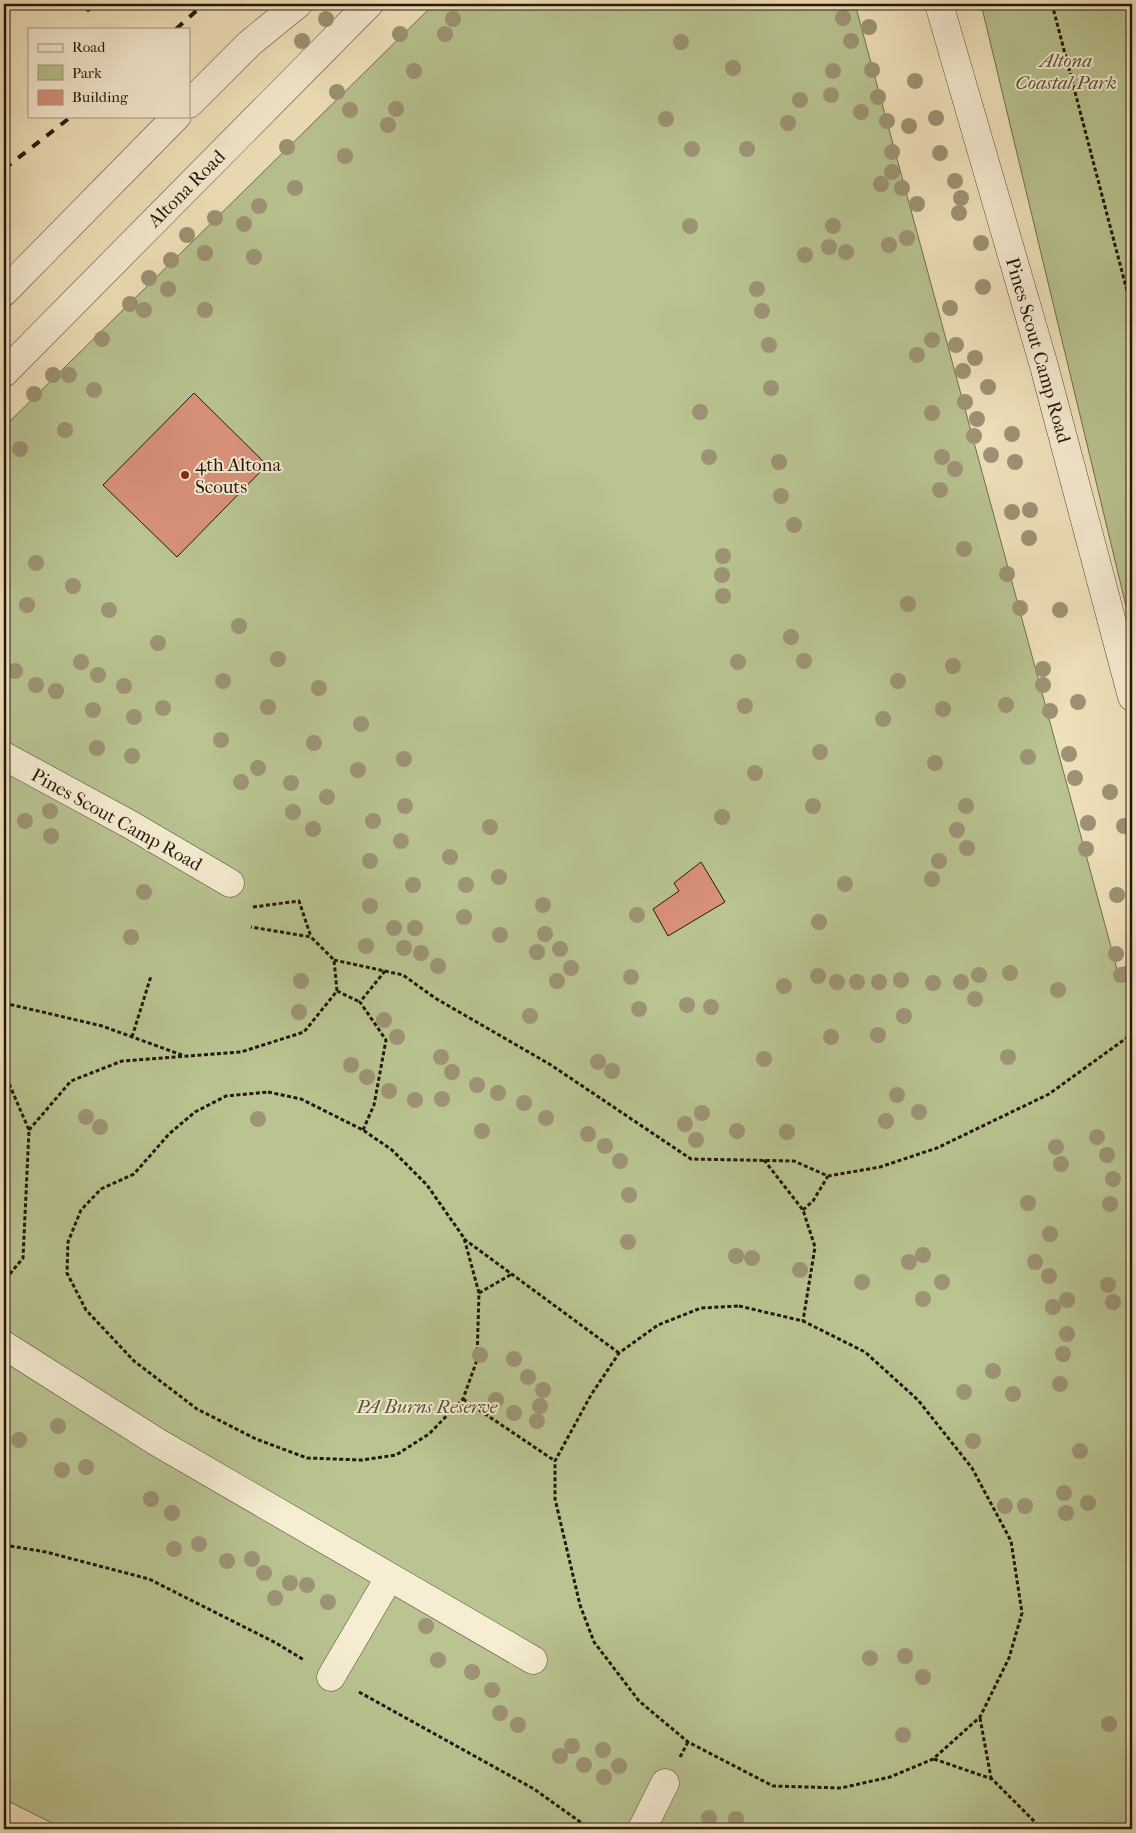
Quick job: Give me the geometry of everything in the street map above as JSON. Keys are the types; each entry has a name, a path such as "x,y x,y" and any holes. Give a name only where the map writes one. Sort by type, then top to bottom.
{"street":[{"path":"190,103 250,43 298,4"},
{"name":"Altona Road","path":"4,373 369,4"},
{"name":"Pines Scout Camp Road","path":"940,4 1052,394 1132,697"},
{"path":"4,292 175,118"},
{"name":"Pines Scout Camp Road","path":"4,756 131,825 230,883"},
{"path":"4,1345 157,1442 532,1660"},
{"path":"331,1677 389,1578"},
{"path":"642,1829 665,1783"}],"path":[{"path":"1052,4 1132,310"},
{"path":"251,907 299,901 311,937 334,960 403,975 435,998 551,1065 691,1159 794,1161 828,1176 880,1167 937,1148 1050,1094 1132,1034"},
{"path":"251,927 311,937"},
{"path":"30,1130 72,1081 122,1061 241,1052 304,1032 337,991 334,960"},
{"path":"360,1002 385,971"},
{"path":"132,1037 151,976"},
{"path":"337,991 360,1002 386,1040 374,1105 363,1130"},
{"path":"4,1003 102,1026 185,1056"},
{"path":"4,1072 30,1130 23,1258 4,1281"},
{"path":"268,1092 301,1100 363,1130 392,1150 428,1185 464,1238 479,1292 477,1360 462,1399 429,1434 396,1455 362,1460 307,1458 256,1439 197,1409 142,1367 86,1310 67,1273 68,1242 81,1210 101,1189 134,1174 169,1134 195,1112 226,1096 268,1092"},
{"path":"764,1160 803,1210 815,1247 803,1321"},
{"path":"803,1210 813,1201 828,1176"},
{"path":"464,1238 619,1353"},
{"path":"479,1292 512,1274"},
{"path":"739,1306 803,1321 865,1352 918,1400 972,1468 1011,1541 1022,1612 1009,1658 980,1717 933,1759 890,1777 842,1788 773,1786 688,1742 639,1701 594,1642 580,1605 555,1500 555,1461 591,1395 619,1353 658,1325 700,1308 739,1306"},
{"path":"462,1399 555,1461"},
{"path":"980,1717 992,1779"},
{"path":"933,1759 992,1779 1042,1829"}],"green space":[{"name":"PA Burns Reserve","path":"434,4 855,4 1117,969 1132,965 1132,1829 64,1829 4,1799 4,427"},
{"name":"Altona Coastal Park","path":"981,4 1132,4 1132,631"}],"building":[{"path":"80,4 97,4 88,12"},
{"name":"4th Altona Scouts","path":"194,393 267,465 177,557 103,485"},
{"path":"701,862 725,902 668,936 653,909 679,891 674,883"}],"railway":[{"path":"177,28 204,4"},
{"path":"4,169 69,118"}],"place":[{"name":"4th Altona Scouts","path":"185,475"}]}
